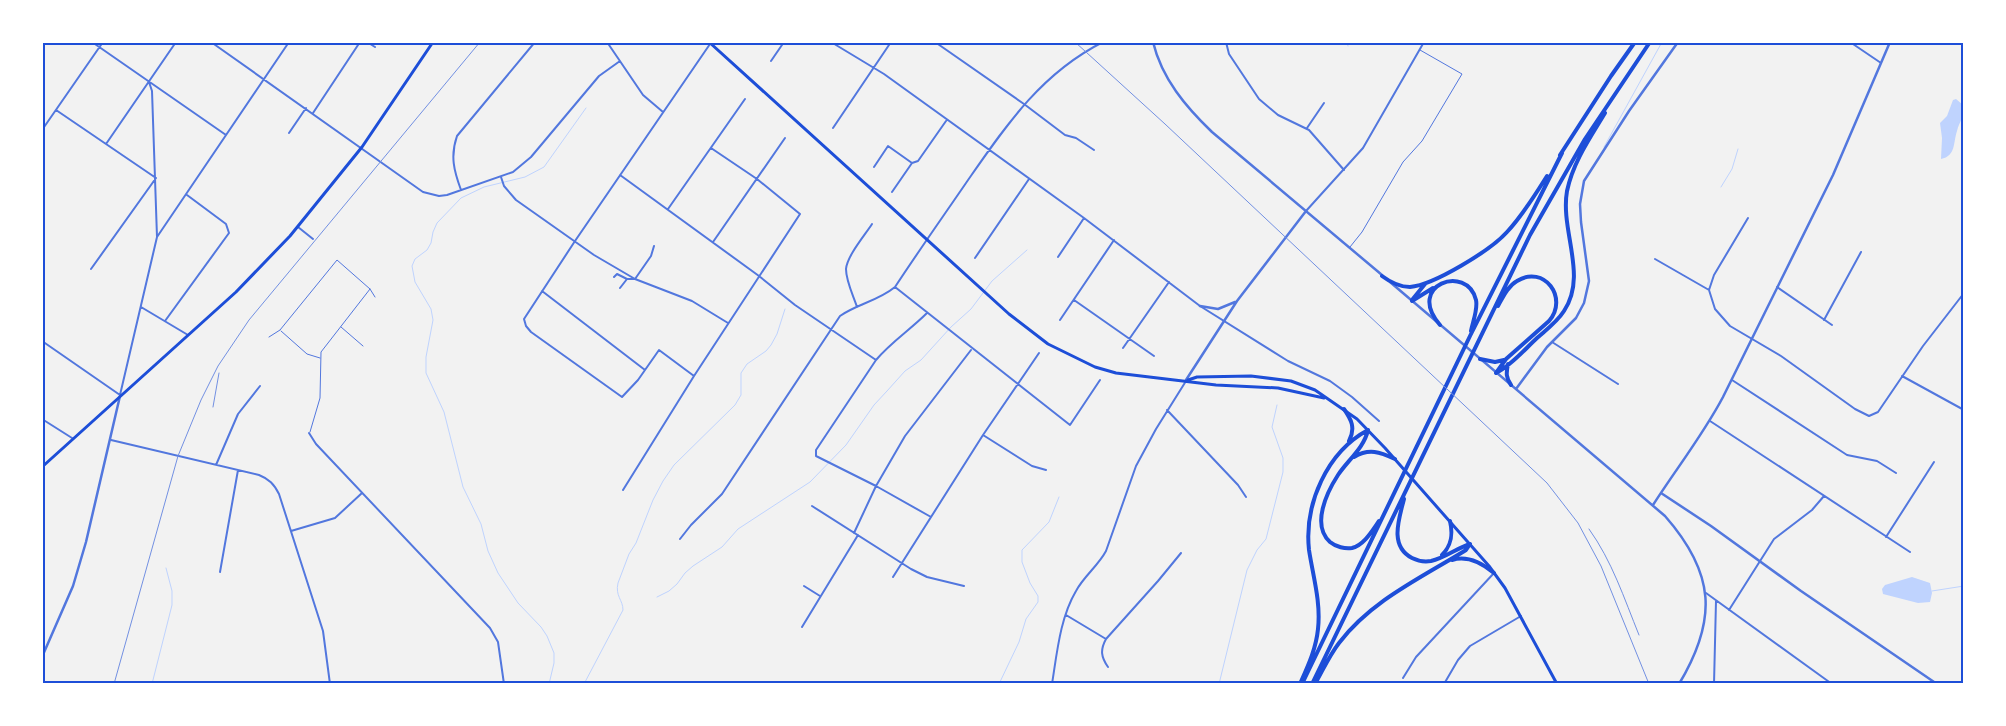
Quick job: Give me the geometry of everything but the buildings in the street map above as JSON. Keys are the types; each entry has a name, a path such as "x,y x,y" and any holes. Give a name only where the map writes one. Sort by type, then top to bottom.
{"highway":[{"path":"1382,276 1399,286 1409,287 1429,281 1465,263 1506,233 1526,208 1635,42"},
{"path":"1314,684 1530,235 1585,138 1650,42"},
{"path":"1480,359 1507,362 1557,320 1570,301 1574,278 1566,213 1567,193 1571,174 1582,150 1633,68"},
{"path":"1301,684 1470,336 1562,153"},
{"path":"1484,329 1496,308 1516,281 1532,277 1548,283 1554,289 1557,306 1552,318 1496,373"},
{"path":"1412,301 1437,285 1451,280 1466,286 1472,292 1476,301 1476,310 1470,336"},
{"path":"1412,301 1429,281"},
{"path":"1437,285 1428,303 1434,318 1440,325"},
{"path":"1507,362 1507,380 1511,385"},
{"path":"1301,684 1315,646 1318,628 1317,588 1309,548 1311,512 1320,483 1327,470 1347,444 1353,431 1352,424 1344,409"},
{"path":"1368,430 1366,439 1330,488 1321,518 1321,528 1331,543 1339,547 1358,546 1385,514"},
{"path":"1347,444 1368,430"},
{"path":"1348,462 1361,453 1370,451 1379,452 1395,459"},
{"path":"1407,489 1398,524 1398,540 1401,548 1407,555 1423,562 1439,558 1470,544"},
{"path":"1439,558 1446,551 1450,543 1452,534 1450,521"},
{"path":"1314,684 1338,644 1362,617 1390,595 1466,550 1470,544"},
{"path":"1447,561 1456,558 1475,560 1484,564 1494,574"}],"main road":[{"path":"42,466 73,440 120,395 190,336 236,292 298,226 362,148 433,42"},
{"path":"711,43 1009,314 1036,336 1063,353 1095,367 1137,377 1278,388 1324,398"},
{"path":"1186,380 1197,377 1270,377 1315,390 1324,398 1344,409 1368,430 1395,459 1470,544 1505,588 1557,684"}],"street":[{"path":"92,42 226,135"},
{"path":"42,130 103,42"},
{"path":"106,144 176,42"},
{"path":"211,42 424,192 439,196 501,177 522,165 599,76 620,61"},
{"path":"157,237 289,42"},
{"path":"313,113 360,42"},
{"path":"367,42 375,47"},
{"path":"461,190 454,172 452,160 457,136 535,42"},
{"path":"607,42 647,100 663,112"},
{"path":"771,61 784,42"},
{"path":"831,42 874,68 989,150 1114,240 1200,306 1288,361 1330,381 1352,397 1379,421"},
{"path":"833,128 892,42"},
{"path":"935,42 1024,104 1065,136 1076,138 1094,150"},
{"path":"680,539 691,525 722,494 840,316 877,299 895,287 989,150 1024,104 1071,61 1104,42"},
{"path":"1153,42 1175,92 1192,113 1212,132 1665,516 1687,543 1696,559 1706,593 1707,605 1704,629 1692,661 1679,684"},
{"path":"1226,42 1229,54 1259,100 1278,115 1308,128 1344,170"},
{"path":"1516,389 1533,364 1576,318 1581,310 1587,290 1588,272 1580,204 1584,181 1629,111 1678,42"},
{"path":"1850,42 1881,63"},
{"path":"1653,505 1710,421 1732,380 1832,175 1890,42"},
{"path":"694,376 659,350 622,397 531,332 526,326 524,319 575,241 711,43"},
{"path":"1052,684 1066,615 1076,590 1100,562 1106,551 1136,466 1167,410 1237,301 1306,211 1366,143 1423,43"},
{"path":"42,657 73,586 111,440 157,237 152,91 149,82"},
{"path":"668,209 745,99"},
{"path":"1308,128 1324,103"},
{"path":"289,133 306,108"},
{"path":"56,110 156,178"},
{"path":"892,192 912,163 918,161 946,120"},
{"path":"713,242 785,138"},
{"path":"874,167 888,146 912,163"},
{"path":"623,490 694,376 800,214 757,179 711,148"},
{"path":"620,175 759,276 795,305 876,360"},
{"path":"501,177 509,194 594,255 635,279 692,301 728,323"},
{"path":"91,269 156,178"},
{"path":"975,258 1029,179"},
{"path":"165,321 229,233 226,224 186,194"},
{"path":"1058,257 1084,218"},
{"path":"1748,218 1714,275 1709,290 1711,300 1722,318 1730,326 1810,375 1855,409 1870,416 1878,412 1922,346 1964,293"},
{"path":"857,307 846,267 849,258 872,224"},
{"path":"298,226 313,239"},
{"path":"1060,320 1114,240"},
{"path":"635,279 650,256 654,246"},
{"path":"1824,320 1861,252"},
{"path":"1655,259 1709,290"},
{"path":"614,278 617,274 627,279 635,279"},
{"path":"620,288 627,279"},
{"path":"1123,348 1170,282"},
{"path":"895,287 972,350 1070,425 1100,380"},
{"path":"1776,287 1832,325"},
{"path":"542,291 645,370"},
{"path":"1074,300 1154,356"},
{"path":"1200,306 1218,309 1227,307 1237,301"},
{"path":"141,306 190,336"},
{"path":"927,313 907,332 887,347 876,360 817,445 816,456 876,486 931,517"},
{"path":"42,341 120,395"},
{"path":"1552,342 1618,384"},
{"path":"854,532 876,486 908,431 972,350"},
{"path":"893,577 983,435 1039,354"},
{"path":"1902,376 1964,410"},
{"path":"1732,380 1847,455 1877,461 1896,473"},
{"path":"216,465 238,414 260,386"},
{"path":"1167,410 1238,485 1246,497"},
{"path":"42,419 73,440"},
{"path":"1710,421 1910,552"},
{"path":"309,433 316,444 495,635 500,650 504,684"},
{"path":"983,435 1032,466 1046,470"},
{"path":"111,440 260,475 274,485 323,631 330,684"},
{"path":"1886,536 1934,462"},
{"path":"220,572 238,470"},
{"path":"291,531 336,518 362,493"},
{"path":"1661,493 1937,684"},
{"path":"1729,610 1778,534 1812,510 1824,496"},
{"path":"812,506 927,577 964,586"},
{"path":"802,627 858,535"},
{"path":"1108,667 1101,654 1102,646 1106,639 1181,553"},
{"path":"1403,678 1416,657 1494,574"},
{"path":"804,586 820,596"},
{"path":"1706,593 1832,684"},
{"path":"1714,684 1716,601"},
{"path":"1066,615 1106,639"},
{"path":"1444,684 1458,660 1470,646 1521,616"}],"lane":[{"path":"1349,248 1362,232 1403,162 1422,141 1462,74 1420,50"},
{"path":"269,336 280,330 337,260 370,289 375,297"},
{"path":"309,433 320,398 320,358 323,347 370,289"},
{"path":"340,326 363,346"},
{"path":"280,330 307,354 320,358"}],"water":[{"path":"1956,99 1963,105 1962,116 1952,152 1941,159 1942,138 1940,123 1947,116 1953,100"},
{"path":"1912,577 1930,583 1932,593 1930,602 1918,603 1883,594 1882,589 1885,585"}],"waterway":[{"path":"1347,42 1348,46"},
{"path":"1604,147 1662,42"},
{"path":"549,684 554,663 554,653 547,636 518,603 498,573 488,551 481,524 463,487 444,412 426,373 426,357 433,320 431,309 415,282 412,266 415,259 427,250 437,223 461,198 484,187 525,177 544,167 586,108"},
{"path":"1721,187 1732,169 1738,149"},
{"path":"657,597 669,591 693,566 722,547 738,529 810,482 846,445 874,405 905,371 921,360 951,327 971,309 992,281 1027,250"},
{"path":"584,684 623,610 618,595 618,583 629,554 636,543 653,500 663,481 674,465 735,405 741,395 741,373 747,364 766,351 771,345 777,334 785,309"},
{"path":"1219,684 1247,570 1257,550 1266,539 1283,472 1283,458 1272,427 1277,405"},
{"path":"999,684 1019,642 1026,619 1038,602 1038,596 1030,583 1022,562 1022,550 1049,522 1059,497"},
{"path":"152,684 172,605 172,591 166,568"},
{"path":"1932,591 1964,586"}],"railway":[{"path":"114,684 178,456 201,400 218,366 249,320 480,42"},
{"path":"1075,42 1165,124 1547,483 1578,523 1601,566 1649,684"},
{"path":"213,407 219,373"},
{"path":"1589,529 1611,567 1639,635"}]}
